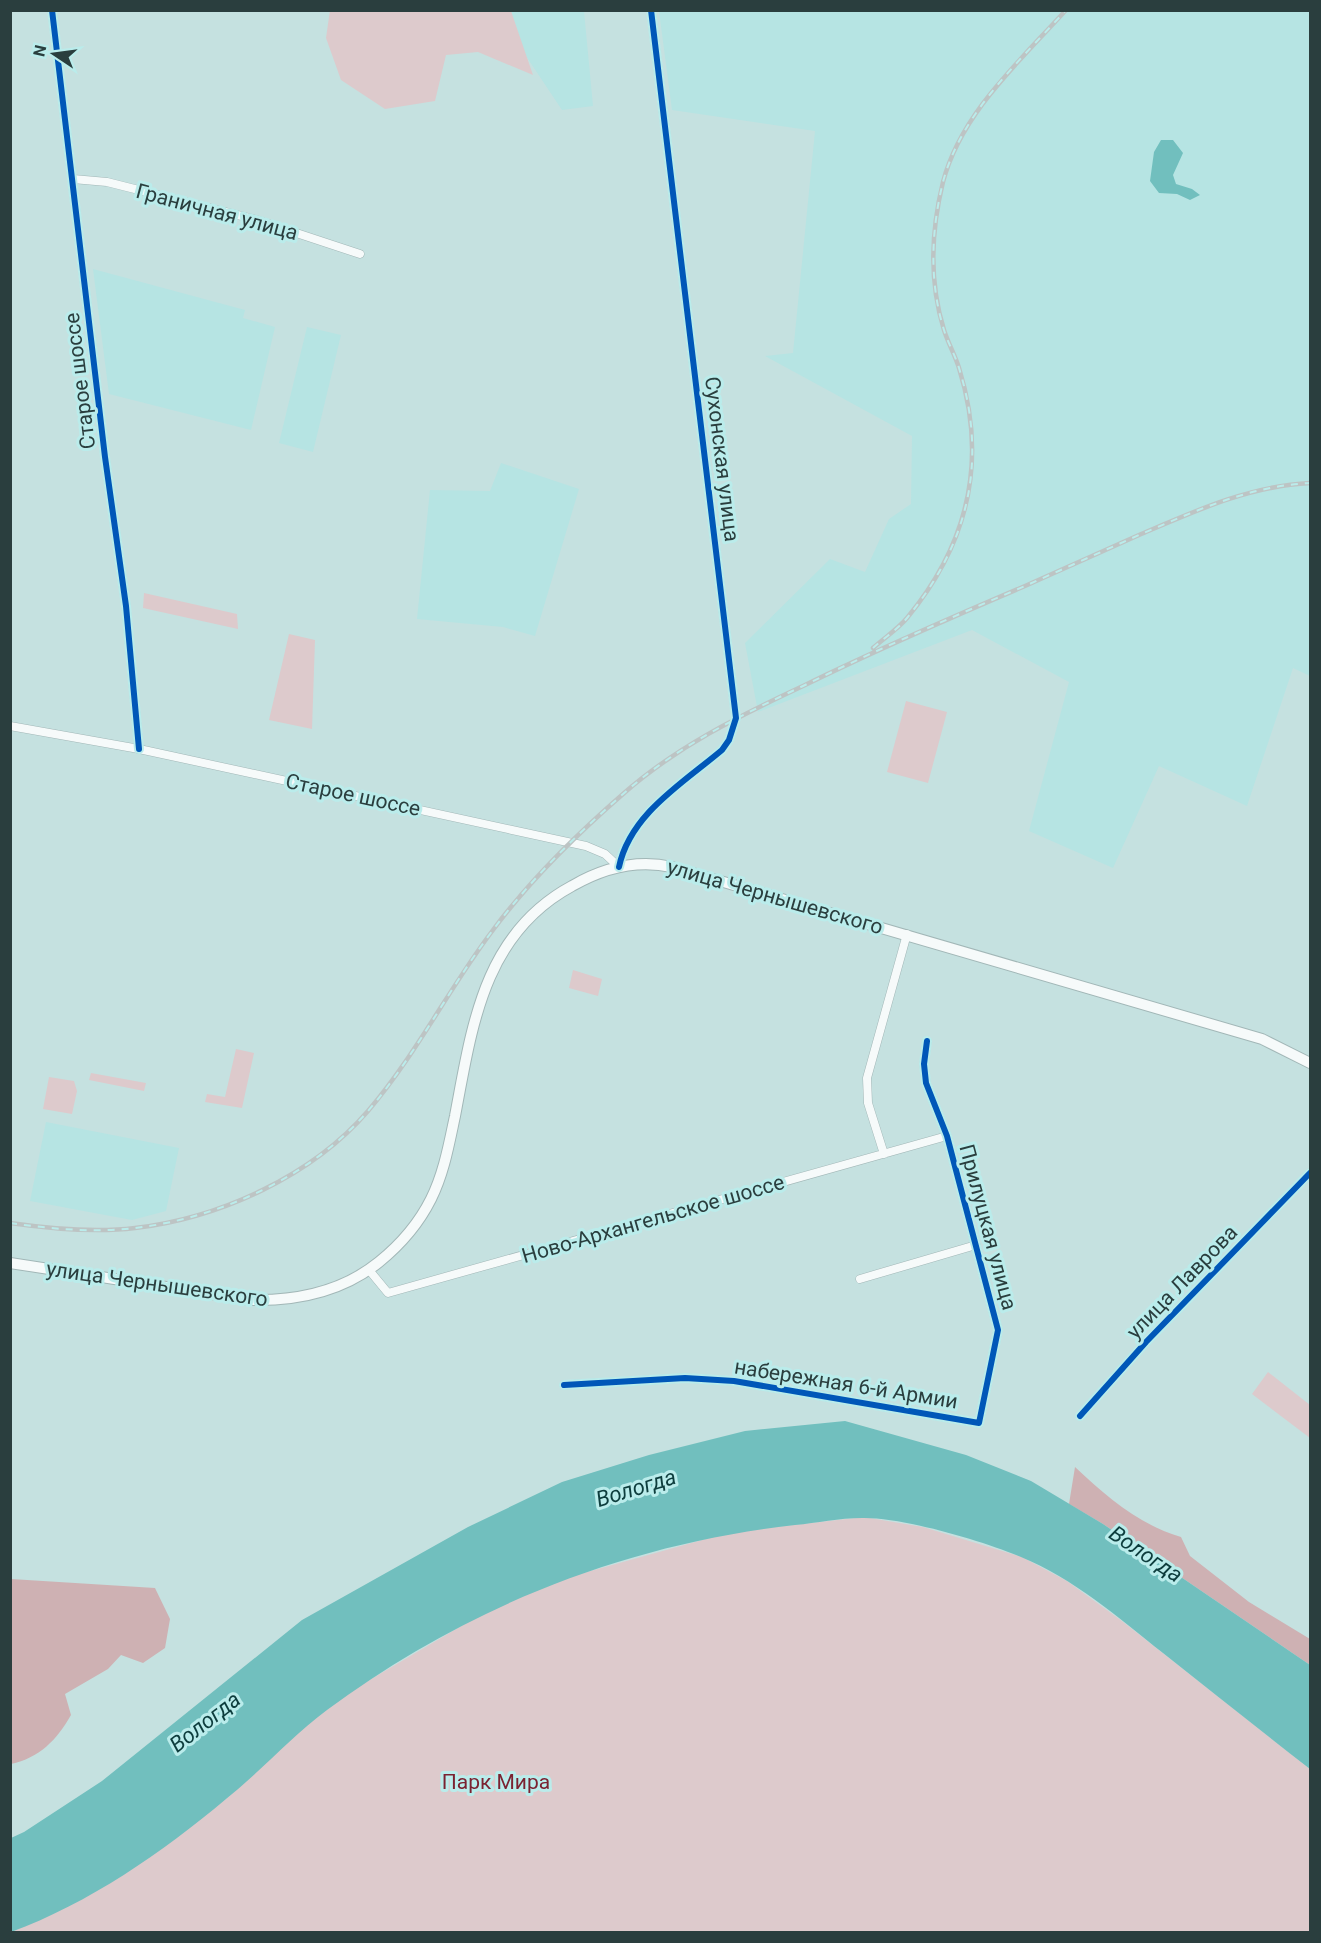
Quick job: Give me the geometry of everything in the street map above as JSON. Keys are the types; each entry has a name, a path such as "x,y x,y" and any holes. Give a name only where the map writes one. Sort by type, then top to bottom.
{"main road":[{"name":"улица Чернышевского","path":"10,1263 251,1300 280,1300 320,1293 369,1270 394,1250 418,1222 432,1199 448,1148 480,1000 508,943 529,917 565,889 589,876 619,867 640,864 672,867 1262,1039 1311,1063"}],"street":[{"name":"Старое шоссе","path":"52,10 105,457 126,606 139,749 586,846 605,854 619,867"},
{"name":"Сухонская улица","path":"619,867 622,852 637,824 722,750 729,740 736,718 651,10"},
{"name":"Граничная улица","path":"73,179 107,182 257,220 360,254"},
{"path":"10,726 139,749"},
{"path":"884,1154 868,1103 867,1078 907,934"},
{"name":"Прилуцкая улица","path":"927,1041 924,1064 926,1083 946,1136 998,1330 980,1422"},
{"name":"Ново-Архангельское шоссе","path":"369,1270 388,1293 946,1136"},
{"name":"улица Лаврова","path":"1080,1416 1146,1342 1311,1173"},
{"path":"860,1279 976,1245"},
{"name":"набережная 6-й Армии","path":"564,1385 685,1378 734,1381 980,1422"}],"shaded area":[{"path":"511,11 584,11 593,106 562,110 524,53"},
{"path":"659,11 1310,11 1310,676 1293,668 1247,806 1159,766 1113,868 1029,831 1069,682 972,630 758,712 745,643 830,559 865,572 889,519 911,504 912,436 765,356 793,353 815,131 672,110"},
{"path":"93,269 245,310 243,318 275,327 251,430 109,394"},
{"path":"307,327 341,335 313,452 279,443"},
{"path":"501,463 579,489 535,636 503,627 417,619 430,490 490,491"},
{"path":"46,1122 179,1148 166,1211 132,1220 30,1201"},
{"path":"1075,1467 1124,1509 1165,1532 1181,1537 1190,1556 1249,1602 1310,1639 1310,1665 1103,1524 1069,1504"},
{"path":"11,1579 155,1588 170,1619 165,1648 143,1663 121,1655 108,1669 65,1694 71,1715 60,1732 39,1752 11,1764"}],"green space":[{"path":"330,10 511,11 533,75 478,52 446,55 435,101 385,109 341,80 326,38"},
{"path":"144,593 237,614 238,629 143,608"},
{"path":"289,634 315,640 312,729 269,720"},
{"path":"906,701 947,712 928,783 887,772"},
{"path":"573,970 602,979 598,996 569,988"},
{"path":"236,1049 254,1053 242,1108 205,1102 207,1094 225,1097"},
{"path":"91,1073 146,1083 144,1091 89,1080"},
{"path":"49,1077 74,1081 77,1091 72,1114 43,1109"},
{"path":"1268,1372 1310,1405 1310,1438 1252,1394"},
{"name":"Парк Мира","path":"864,1517 923,1527 1022,1557 1067,1581 1122,1621 1310,1769 1310,1932 12,1932 92,1893 147,1858 226,1799 309,1723 356,1688 485,1612 558,1580 731,1532"}],"water":[{"path":"1161,140 1173,140 1183,153 1173,175 1176,184 1192,189 1200,195 1190,200 1177,194 1159,193 1150,181 1154,152"},
{"name":"Вологда","path":"845,1421 966,1455 1031,1481 1103,1524 1310,1665 1310,1769 1112,1613 1077,1587 1040,1566 986,1544 898,1521 862,1518 836,1520 732,1534 669,1548 608,1565 549,1586 490,1612 434,1641 379,1674 327,1710 202,1819 151,1857 68,1907 11,1932 11,1838 24,1832 102,1781 302,1620 468,1527 562,1482 649,1455 745,1431"}],"railway":[{"path":"873,648 903,622 928,590 945,560 958,530 967,500 972,468 972,436 968,402 959,368 939,312 934,275 934,238 943,182 963,133 978,111 994,89 1066,10"},
{"path":"10,1223 57,1229 89,1230 135,1228 167,1223 231,1204 292,1174 320,1155 368,1111 402,1067 477,952 507,911 538,876 605,810 643,777 686,747 755,709 913,634 1139,535 1244,494 1287,485 1310,483"}],"cycle path":[{"path":"52,10 105,457 126,606 139,749"},
{"path":"619,867 625,848 646,815 722,750 729,740 736,718 651,10"},
{"path":"564,1385 685,1378 734,1381 979,1423 998,1330 947,1136 926,1083 924,1064 927,1041"},
{"path":"1080,1416 1146,1342 1310,1173"}]}
